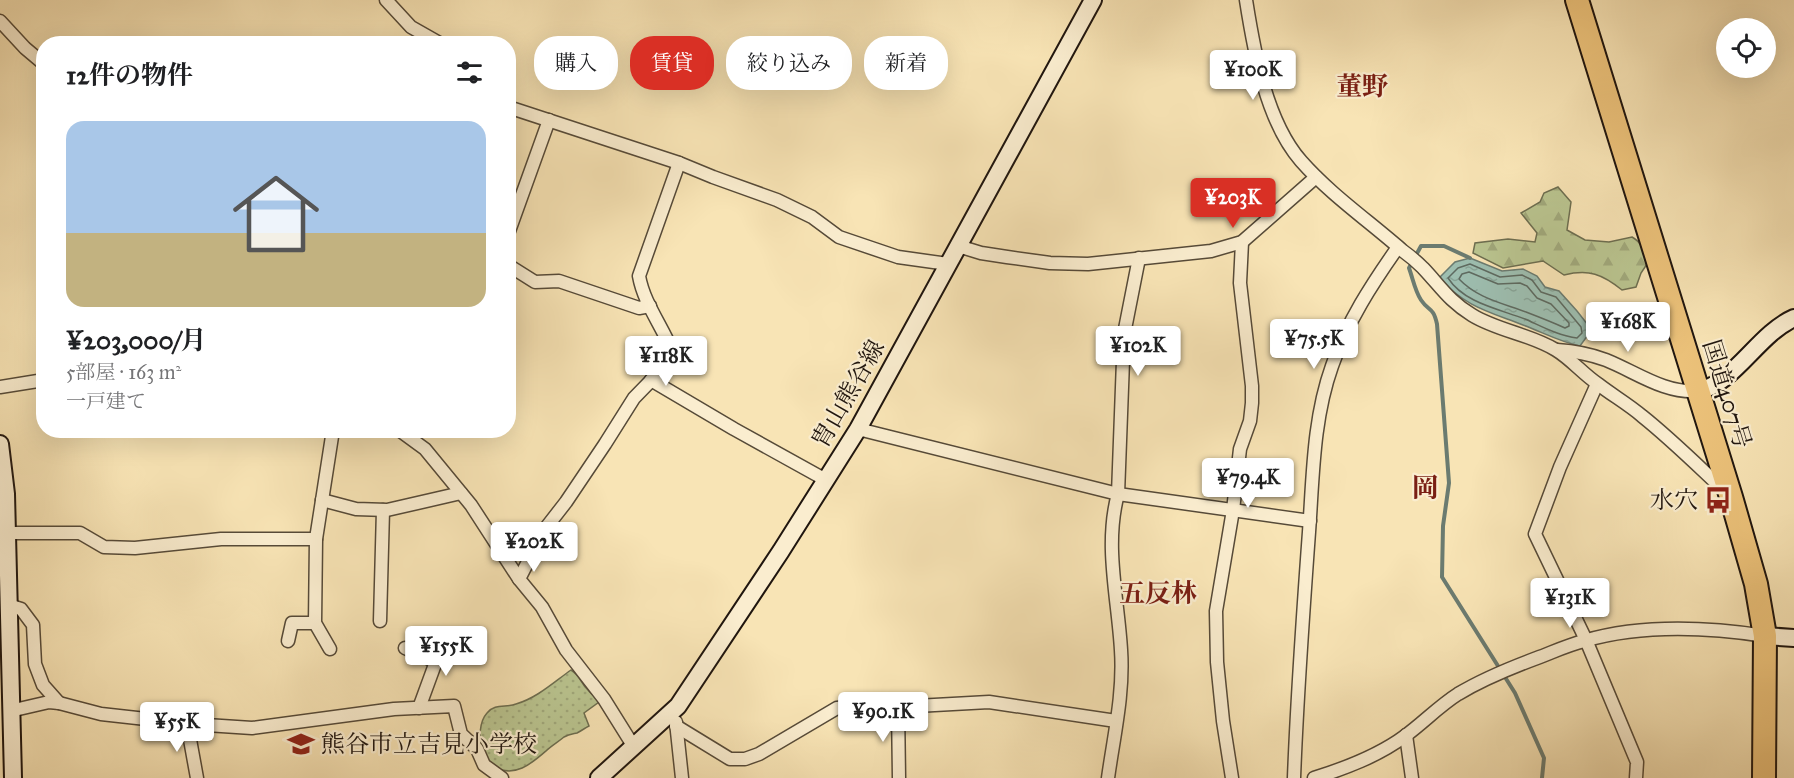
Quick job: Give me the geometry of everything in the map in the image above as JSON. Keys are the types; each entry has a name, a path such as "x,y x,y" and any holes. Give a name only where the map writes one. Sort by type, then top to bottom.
{"highway":[{"name":"国道407号","path":"1577,0 1756,584 1765,636 1764,778"}],"main road":[{"name":"胄山熊谷線","path":"599,778 678,706 782,550 858,429 1093,0"},
{"path":"1698,391 1708,389 1719,382 1771,332 1794,318"},
{"path":"0,444 6,494 7,533 3,560 8,604 13,778"},
{"path":"1765,636 1794,638"}],"street":[{"path":"386,0 411,27 427,36"},
{"path":"1246,0 1261,77 1273,112 1286,140 1299,159 1340,200 1423,268 1456,304 1474,317 1557,350 1589,354 1666,388 1686,392 1698,391"},
{"path":"0,21 36,57"},
{"path":"516,110 679,163 777,200 812,217 839,237 898,257 948,264"},
{"path":"516,212 549,120"},
{"path":"519,579 545,529 566,502 634,398 670,361 673,353 650,306 639,276 679,163"},
{"path":"958,246 981,253 1050,263 1088,264 1211,251 1242,242 1316,177"},
{"path":"1232,778 1217,662 1216,611 1233,510 1240,449 1250,421 1252,403 1240,283 1242,242"},
{"path":"1294,778 1297,700 1317,428 1324,392 1344,335 1357,310 1398,247"},
{"path":"1108,778 1121,694 1121,650 1111,564 1118,494 1124,334 1139,258"},
{"path":"516,270 535,282 560,281 639,308 650,306"},
{"path":"1557,350 1597,384 1642,416 1731,497"},
{"path":"651,380 826,480"},
{"path":"0,387 36,381"},
{"path":"1597,384 1560,467 1535,534 1586,640 1637,762 1636,778"},
{"path":"858,429 1118,494 1310,520"},
{"path":"330,649 315,623 316,539 332,438"},
{"path":"410,438 425,449 471,505 519,579 542,607 566,650 604,699 634,747"},
{"path":"322,500 356,509 383,510 461,493"},
{"path":"380,621 383,510"},
{"path":"7,533 80,533 104,547 135,548 221,539 316,539"},
{"path":"8,604 21,609 33,625 35,664 43,685 60,703"},
{"path":"288,641 292,623 315,623"},
{"path":"1314,778 1342,770 1406,735 1464,691 1514,667 1586,640 1631,632 1661,630 1729,631 1765,636"},
{"path":"419,708 445,637"},
{"path":"405,648 436,662"},
{"path":"10,711 49,702 101,714 252,728 394,709 454,706 461,734 477,749 484,765 502,778"},
{"path":"676,726 730,759 745,759 759,754 837,708 865,705 898,707 989,702 1116,721"},
{"path":"678,706 676,726 682,778"},
{"path":"898,707 899,778"},
{"path":"187,723 197,778"},
{"path":"1406,735 1412,778"}],"green space":[{"path":"1558,187 1571,202 1567,230 1585,240 1609,242 1632,237 1639,242 1647,264 1636,287 1622,290 1595,274 1564,275 1543,261 1503,268 1473,253 1475,243 1508,239 1535,242 1537,233 1521,213 1540,202 1544,193"},
{"path":"571,670 599,702 584,713 589,726 564,737 522,768 509,771 494,767 484,754 480,740 481,725 487,713 494,708 512,705 531,698"}],"water":[{"path":"1470,258 1502,271 1523,269 1537,276 1545,287 1559,291 1577,311 1588,325 1588,335 1580,346 1573,344 1488,312 1458,296 1439,278 1455,262"}],"waterway":[{"path":"1470,258 1444,246 1421,246 1409,268 1419,296 1432,312 1437,324 1449,483 1443,526 1442,577 1515,693 1544,758 1542,778"}],"place":[{"name":"水穴","path":"1718,500"},
{"name":"熊谷市立吉見小学校","path":"301,744"}],"district":[{"name":"董野","path":"1362,86"},
{"name":"岡","path":"1425,487"},
{"name":"五反林","path":"1158,593"}]}
